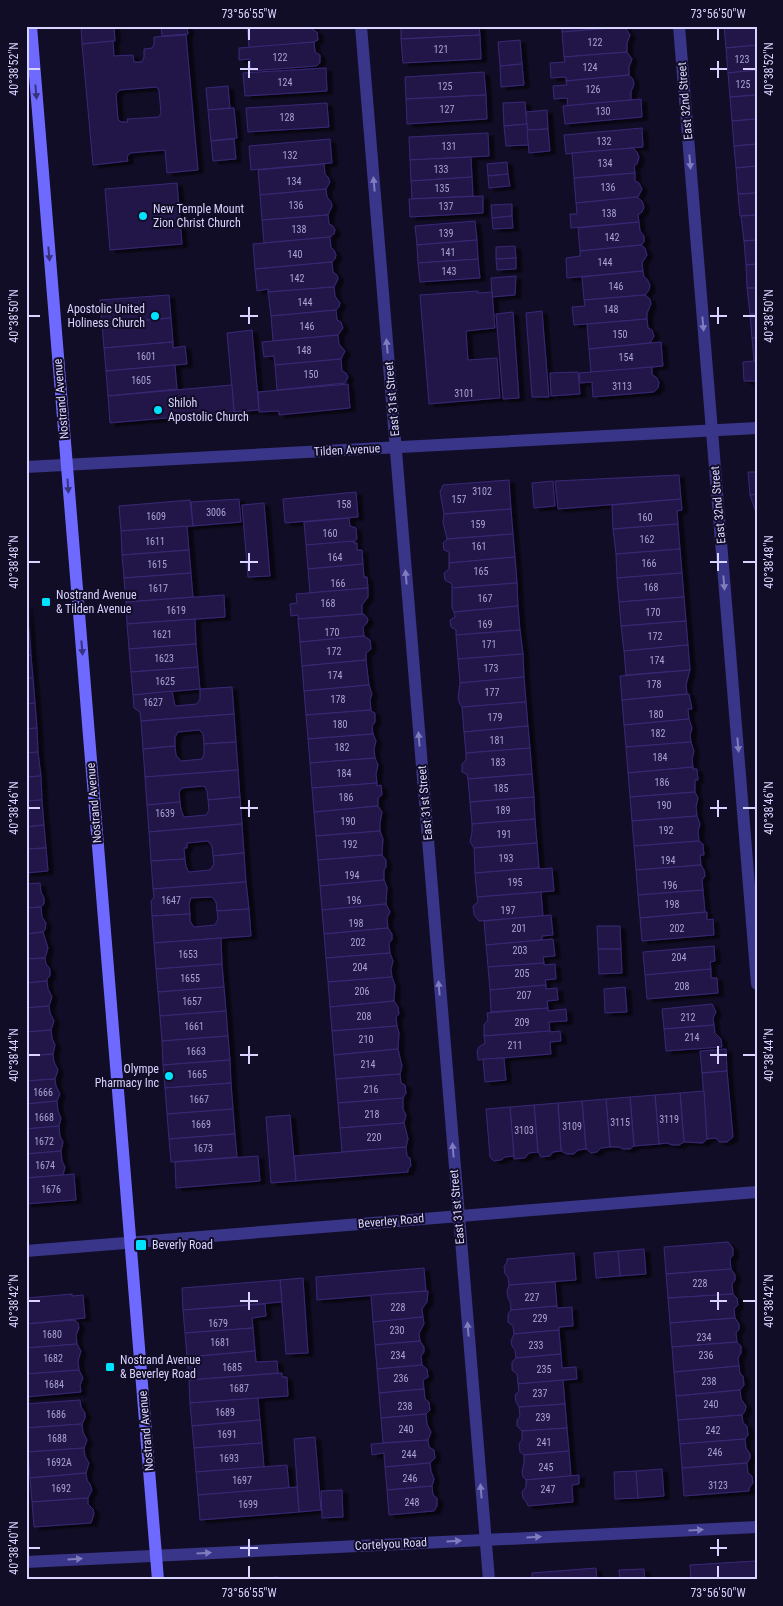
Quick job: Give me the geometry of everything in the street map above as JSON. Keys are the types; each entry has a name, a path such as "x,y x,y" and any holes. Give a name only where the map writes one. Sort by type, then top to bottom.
{"main road":[{"name":"Nostrand Avenue","path":"31,26 158,1580"}],"street":[{"name":"East 31st Street","path":"361,26 489,1580"},
{"name":"East 32nd Street","path":"679,26 757,984"},
{"name":"Tilden Avenue","path":"26,467 757,428"},
{"name":"Beverley Road","path":"26,1251 757,1192"},
{"name":"Cortelyou Road","path":"26,1562 757,1527"}],"building":[{"path":"81,26 114,26 115,41 82,44"},
{"path":"161,26 187,26 188,34 162,36"},
{"path":"247,26 313,26 313,30 317,32 318,40 314,42 249,48"},
{"path":"401,26 479,26 480,35 401,39"},
{"path":"562,26 625,26 625,27 562,32"},
{"path":"724,26 757,26 757,45 726,48"},
{"path":"625,27 630,35 627,43 627,52 564,57 562,32"},
{"path":"186,35 198,170 167,173 165,150 130,153 127,157 128,161 93,165 82,44 113,41 114,56 133,55 134,62 142,62 144,49 152,48 154,37","holes":["157,87 161,113 159,117 127,119 128,122 121,122 118,119 116,94 120,90"]},
{"path":"480,35 481,59 403,63 401,39"},
{"path":"520,40 522,64 500,66 498,42"},
{"path":"314,42 315,52 320,55 320,63 316,66 251,71 250,59 239,60 239,48"},
{"path":"757,45 757,70 728,73 726,48"},
{"path":"627,52 632,59 629,75 566,81 566,77 551,78 550,63 565,62 564,57"},
{"path":"522,64 524,85 501,87 500,66"},
{"path":"326,68 327,91 245,96 243,73"},
{"path":"757,70 757,95 730,97 728,73"},
{"path":"484,72 486,95 406,99 405,77"},
{"path":"629,75 633,79 634,84 631,100 568,106 567,98 554,99 553,86 567,85 566,81"},
{"path":"228,86 230,108 208,110 206,88"},
{"path":"486,95 487,119 407,124 406,99"},
{"path":"757,95 757,119 732,121 730,97"},
{"path":"641,99 642,117 565,124 563,106"},
{"path":"525,102 527,124 504,126 503,103"},
{"path":"327,103 329,127 248,132 246,108"},
{"path":"234,108 237,138 211,141 208,110"},
{"path":"547,110 548,129 527,130 526,112"},
{"path":"757,119 757,144 734,146 732,121"},
{"path":"527,124 529,145 506,146 504,126"},
{"path":"642,128 643,147 566,154 564,135"},
{"path":"548,129 550,151 529,153 527,130"},
{"path":"488,133 489,156 410,160 409,137"},
{"path":"234,139 236,159 213,161 211,141"},
{"path":"330,139 332,163 251,170 249,146"},
{"path":"757,144 757,166 736,168 734,146"},
{"path":"633,148 639,157 637,164 634,166 635,173 574,178 572,153"},
{"path":"471,157 472,177 411,181 410,160"},
{"path":"507,162 508,174 488,176 487,164"},
{"path":"324,164 325,174 330,182 326,189 260,195 258,170"},
{"path":"757,166 757,193 738,194 736,168"},
{"path":"635,173 635,181 639,183 642,189 638,197 576,203 574,178"},
{"path":"508,174 510,186 489,188 488,176"},
{"path":"472,177 473,196 412,199 411,181"},
{"name":"New Temple Mount Zion Christ Church","path":"177,183 182,244 110,250 105,189"},
{"path":"326,189 327,197 332,206 328,215 262,220 260,195"},
{"path":"757,193 757,215 740,216 738,194"},
{"path":"483,196 483,213 410,217 409,199"},
{"path":"637,197 642,201 644,207 638,215 639,222 571,228 570,214 577,214 576,203"},
{"path":"512,204 512,216 492,218 491,205"},
{"path":"328,215 329,224 335,230 334,234 330,237 264,243 262,220"},
{"path":"757,215 757,240 744,241 741,216"},
{"path":"512,216 513,228 493,229 492,218"},
{"path":"475,221 477,240 417,245 415,226"},
{"path":"639,222 640,231 644,236 644,242 641,245 580,251 578,228"},
{"path":"330,237 331,248 336,255 332,262 255,269 253,244"},
{"path":"477,240 478,259 418,263 417,245"},
{"path":"757,240 757,264 746,265 744,241"},
{"path":"641,245 645,248 647,255 642,263 643,271 567,278 566,258 580,256 580,251"},
{"path":"515,246 516,258 496,259 496,247"},
{"path":"516,258 516,269 497,270 496,259"},
{"path":"478,259 480,278 420,282 418,263"},
{"path":"332,262 333,272 337,275 338,279 334,287 268,292 268,289 257,291 255,269"},
{"path":"757,264 757,288 747,288 746,265"},
{"path":"643,271 644,277 650,285 645,295 584,300 582,277"},
{"path":"516,276 515,295 492,297 491,278"},
{"path":"334,287 335,296 340,303 336,310 271,316 268,292"},
{"path":"747,288 757,288 757,314 750,314"},
{"path":"478,291 478,293 492,292 495,328 466,331 468,360 497,358 500,398 429,404 420,295"},
{"path":"169,295 171,318 102,324 100,300"},
{"path":"645,295 650,299 651,304 647,313 647,319 574,325 572,307 585,306 584,300"},
{"path":"336,310 337,320 341,322 343,328 338,335 273,341 271,316"},
{"path":"542,311 549,397 532,397 526,313"},
{"path":"513,312 519,398 503,399 496,314"},
{"path":"750,314 757,314 757,338 752,338"},
{"path":"171,318 173,342 104,348 102,324"},
{"path":"647,319 648,328 652,330 654,336 650,343 589,349 587,324"},
{"path":"252,330 259,410 234,412 227,333"},
{"path":"338,335 339,344 345,351 341,359 275,365 274,356 264,357 262,342"},
{"path":"752,338 757,338 757,361 754,361"},
{"path":"173,342 173,348 185,346 187,364 106,371 104,348"},
{"path":"661,342 663,366 591,373 589,349"},
{"path":"341,359 342,371 348,377 345,383 277,390 275,365"},
{"path":"757,361 757,387 755,381 744,381 743,362"},
{"path":"175,365 177,389 108,396 106,371"},
{"path":"652,367 652,375 659,382 658,388 654,392 593,397 592,382 580,383 579,373"},
{"path":"578,372 580,394 551,396 550,373"},
{"path":"348,384 350,408 279,415 279,411 259,412 258,392"},
{"path":"232,385 234,412 110,423 108,396"},
{"path":"748,472 757,472 757,494 750,495"},
{"path":"679,475 681,499 558,509 555,481"},
{"path":"509,480 511,509 444,514 440,492 443,485"},
{"path":"553,481 555,506 534,508 532,483"},
{"path":"356,492 358,517 285,523 283,499"},
{"path":"757,494 757,515 750,495"},
{"path":"239,499 241,522 193,526 191,502"},
{"path":"681,499 682,510 677,511 678,524 613,529 612,505"},
{"path":"190,500 193,526 121,531 119,506"},
{"path":"264,503 270,576 248,577 242,505"},
{"path":"511,509 513,534 447,539 443,522 444,514"},
{"path":"349,518 350,526 356,528 357,539 354,542 306,545 304,522"},
{"path":"678,524 680,549 616,554 613,529"},
{"path":"187,526 189,550 122,555 121,531"},
{"path":"513,534 515,557 449,563 449,552 444,550 443,543 447,539"},
{"path":"354,541 354,543 357,543 357,550 362,550 363,564 308,569 306,545"},
{"path":"680,549 682,573 617,578 616,554"},
{"path":"189,550 191,573 124,578 122,555"},
{"path":"515,557 517,583 452,588 452,584 445,580 444,573 449,569 449,563"},
{"path":"363,564 364,577 367,577 368,588 310,593 308,569"},
{"path":"191,573 193,597 126,602 124,578"},
{"path":"682,573 684,597 619,602 617,578"},
{"path":"517,583 518,606 454,612 452,608 452,588"},
{"path":"368,588 368,597 362,605 362,614 298,619 298,615 291,616 290,604 297,603 296,594"},
{"path":"224,595 225,617 127,624 126,602"},
{"path":"684,597 686,621 621,626 619,602"},
{"path":"26,605 29,629 26,630"},
{"path":"518,606 520,630 456,635 456,630 451,627 450,620 455,617 454,612"},
{"path":"364,614 368,619 363,627 364,636 300,642 298,619"},
{"path":"195,619 196,644 129,649 127,624"},
{"path":"686,621 688,645 624,651 621,626"},
{"path":"29,629 31,655 26,656 26,630"},
{"path":"520,630 523,654 458,659 456,635"},
{"path":"364,636 370,640 371,649 366,653 366,660 302,666 300,642"},
{"path":"196,644 198,667 131,672 129,649"},
{"path":"688,645 690,670 626,675 624,651"},
{"path":"523,654 524,677 460,683 458,659"},
{"path":"31,655 33,678 26,678 26,656"},
{"path":"366,660 369,685 304,691 302,666"},
{"path":"198,667 200,689 133,695 131,672"},
{"path":"690,670 686,685 687,694 622,700 620,676"},
{"path":"524,677 526,702 462,707 460,704 458,698 460,683"},
{"path":"26,678 33,678 35,703 26,704"},
{"path":"369,685 372,694 370,700 371,710 306,715 304,691"},
{"path":"232,687 234,714 141,721 140,712 134,708 133,695 172,691 175,706 197,704 200,699 200,689"},
{"path":"689,694 692,709 688,709 689,719 624,725 622,700"},
{"path":"526,702 528,726 464,732 462,707"},
{"path":"35,703 37,728 26,729 26,704"},
{"path":"371,710 375,713 375,722 372,726 373,734 308,739 306,715"},
{"path":"234,714 236,742 204,744 203,734 199,730 178,732 175,737 175,746 143,749 141,721"},
{"path":"689,719 692,728 691,742 626,747 624,725"},
{"path":"528,726 530,748 466,753 464,732"},
{"path":"37,728 38,752 26,753 26,729"},
{"path":"373,734 376,741 374,749 375,758 310,763 308,739"},
{"path":"236,742 238,770 145,777 143,749 175,746 176,755 181,761 202,759 204,744"},
{"path":"691,742 694,751 693,767 628,773 626,747"},
{"path":"530,748 532,774 468,779 467,774 462,772 462,764 466,760 466,753"},
{"path":"38,752 41,776 26,777 26,753"},
{"path":"375,758 378,765 377,783 312,788 310,763"},
{"path":"693,767 693,769 697,769 698,780 695,780 695,792 630,797 628,773"},
{"path":"238,770 240,797 208,800 207,791 204,786 182,788 179,792 180,802 147,805 145,777"},
{"path":"532,774 534,797 470,802 468,779"},
{"path":"41,776 42,800 26,801 26,777"},
{"path":"377,783 377,786 381,785 382,795 378,798 378,806 314,812 312,788"},
{"path":"695,792 698,798 697,816 632,821 630,797"},
{"path":"240,797 242,824 149,832 147,805 180,802 184,817 206,815 209,810 208,800"},
{"path":"534,797 535,819 472,824 470,802"},
{"path":"42,800 44,825 26,827 26,801"},
{"path":"378,806 382,812 380,831 316,836 314,812"},
{"path":"697,816 700,824 698,831 699,841 634,846 632,821"},
{"path":"535,819 537,843 474,848 470,842 472,824"},
{"path":"242,824 244,853 213,856 212,846 208,841 187,843 187,848 184,848 185,859 151,861 149,832"},
{"path":"44,825 46,848 26,849 26,827"},
{"path":"380,831 383,839 382,855 318,860 316,836"},
{"path":"699,841 703,844 704,855 700,855 701,865 636,870 634,846"},
{"path":"537,843 539,868 475,873 474,848"},
{"path":"46,848 48,871 26,873 26,849"},
{"path":"244,853 246,882 153,889 151,861 185,859 189,872 210,870 214,864 213,856"},
{"path":"382,855 386,860 384,880 320,886 318,860"},
{"path":"701,865 705,876 702,880 703,890 638,895 636,870"},
{"path":"552,868 554,891 477,897 475,873"},
{"path":"384,880 387,887 386,904 322,910 320,886"},
{"path":"246,882 249,909 217,911 216,902 212,897 191,898 189,904 190,914 152,916 151,901 154,897 153,889"},
{"path":"40,883 44,904 41,907 26,908 26,884"},
{"path":"703,890 705,912 640,918 638,895"},
{"path":"541,892 543,916 479,921 474,915 473,906 478,902 477,897"},
{"path":"386,904 390,912 387,918 388,928 324,934 322,910"},
{"path":"41,907 42,917 46,923 45,930 43,932 26,934 26,908"},
{"path":"249,909 251,936 154,943 152,916 190,914 190,921 194,927 215,925 218,919 217,911"},
{"path":"707,912 707,920 713,919 714,935 642,941 640,918"},
{"path":"551,915 553,935 542,936 542,940 486,945 484,921"},
{"path":"597,926 620,926 621,949 598,949"},
{"path":"388,928 392,934 392,940 389,943 390,953 326,958 324,934"},
{"path":"43,932 48,948 45,958 26,959 26,934"},
{"path":"221,938 222,964 156,969 154,943"},
{"path":"553,939 555,956 543,957 544,963 488,967 486,945"},
{"path":"714,946 715,961 710,962 711,969 645,975 643,952"},
{"path":"598,949 621,949 622,973 599,974"},
{"path":"390,953 393,961 392,977 328,982 326,958"},
{"path":"45,958 46,964 50,969 50,976 47,981 26,983 26,959"},
{"path":"544,963 544,965 555,964 556,979 545,980 546,985 490,990 488,967"},
{"path":"222,964 224,987 158,992 156,969"},
{"path":"711,969 711,978 717,978 718,993 647,999 645,975"},
{"path":"392,977 395,985 394,1001 330,1007 328,982"},
{"path":"47,981 52,997 49,1006 26,1008 26,983"},
{"path":"546,985 546,989 557,988 558,1000 547,1001 548,1008 491,1012 490,990"},
{"path":"224,987 226,1011 160,1016 158,992"},
{"path":"625,987 627,1012 605,1013 604,989"},
{"path":"394,1001 398,1007 399,1014 396,1017 397,1026 332,1031 330,1007"},
{"path":"712,1004 716,1012 713,1018 714,1025 664,1029 662,1009"},
{"path":"49,1006 54,1021 51,1030 26,1032 26,1008"},
{"path":"548,1008 548,1011 566,1009 567,1021 549,1022 550,1031 484,1036 484,1025 488,1020 487,1013"},
{"path":"226,1011 228,1036 162,1041 160,1016"},
{"path":"714,1025 715,1033 721,1039 722,1047 666,1051 664,1029"},
{"path":"397,1026 399,1033 398,1049 334,1055 332,1031"},
{"path":"51,1030 55,1045 53,1054 26,1056 26,1032"},
{"path":"560,1031 561,1041 550,1042 551,1054 478,1060 477,1051 485,1043 484,1036"},
{"path":"228,1036 230,1060 163,1065 162,1041"},
{"path":"398,1049 402,1066 400,1074 336,1079 334,1055"},
{"path":"726,1049 727,1071 702,1073 700,1051"},
{"path":"53,1054 58,1070 55,1079 26,1081 26,1056"},
{"path":"504,1058 506,1080 485,1082 483,1059"},
{"path":"230,1060 231,1083 165,1088 163,1065"},
{"path":"727,1071 733,1137 727,1142 719,1142 716,1138 707,1139 702,1073"},
{"path":"400,1074 401,1083 405,1085 406,1093 403,1098 338,1103 336,1079"},
{"path":"55,1079 60,1094 57,1101 26,1104 26,1081"},
{"path":"231,1083 233,1109 167,1114 165,1088"},
{"path":"704,1091 707,1139 703,1143 684,1142 680,1093"},
{"path":"680,1093 684,1142 679,1145 659,1144 655,1095"},
{"path":"655,1095 659,1144 634,1146 630,1097"},
{"path":"630,1097 634,1146 630,1149 610,1147 606,1099"},
{"path":"403,1098 403,1109 406,1115 404,1123 340,1128 338,1103"},
{"path":"606,1099 610,1147 601,1148 597,1152 591,1153 586,1149 582,1101"},
{"path":"57,1101 61,1118 59,1126 26,1129 26,1104"},
{"path":"582,1101 586,1149 578,1150 574,1154 567,1154 561,1151 558,1103"},
{"path":"558,1103 561,1151 553,1152 550,1156 541,1157 538,1152 534,1105"},
{"path":"534,1105 538,1152 529,1153 525,1158 514,1159 510,1107"},
{"path":"510,1107 514,1156 494,1161 490,1157 486,1109"},
{"path":"233,1109 235,1134 169,1139 167,1114"},
{"path":"290,1115 296,1181 271,1183 266,1117"},
{"path":"404,1123 408,1139 406,1147 342,1152 340,1128"},
{"path":"59,1126 63,1142 61,1151 26,1154 26,1129"},
{"path":"235,1134 237,1157 171,1162 169,1139"},
{"path":"406,1147 411,1166 408,1172 296,1181 294,1156"},
{"path":"61,1151 65,1167 63,1175 26,1178 26,1154"},
{"path":"258,1156 260,1181 176,1188 175,1162"},
{"path":"74,1174 76,1200 26,1204 26,1178"},
{"path":"728,1242 733,1248 733,1255 730,1259 731,1269 666,1274 664,1247"},
{"path":"644,1249 646,1274 620,1276 618,1251"},
{"path":"618,1251 620,1276 596,1278 594,1253"},
{"path":"574,1253 576,1280 509,1285 504,1266 507,1259"},
{"path":"424,1268 426,1291 317,1300 316,1277"},
{"path":"731,1269 735,1275 735,1280 732,1284 733,1294 668,1298 666,1274"},
{"path":"303,1278 308,1353 286,1354 280,1280"},
{"path":"280,1280 282,1302 183,1310 182,1288"},
{"path":"555,1282 557,1306 511,1310 507,1291 509,1285"},
{"path":"428,1291 427,1302 422,1309 423,1317 373,1322 371,1295"},
{"path":"72,1294 72,1296 83,1295 85,1318 26,1324 26,1298"},
{"path":"733,1294 737,1298 738,1305 734,1309 735,1318 670,1323 668,1298"},
{"path":"265,1304 266,1316 252,1318 253,1328 185,1333 183,1310"},
{"path":"557,1306 557,1308 572,1307 573,1326 559,1327 559,1330 514,1334 513,1326 508,1322 508,1314 511,1310"},
{"path":"423,1317 424,1324 419,1333 420,1341 375,1345 373,1322"},
{"path":"735,1318 739,1324 739,1329 736,1333 737,1342 672,1347 670,1323"},
{"path":"75,1320 79,1328 76,1335 77,1344 26,1348 26,1324"},
{"path":"253,1328 255,1351 187,1357 185,1333"},
{"path":"559,1330 561,1354 516,1358 511,1341 514,1334"},
{"path":"420,1341 424,1347 424,1352 421,1356 422,1365 377,1369 375,1345"},
{"path":"737,1342 741,1346 741,1353 738,1358 739,1366 674,1372 672,1347"},
{"path":"77,1344 81,1351 78,1361 79,1370 26,1374 26,1348"},
{"path":"255,1351 256,1362 277,1361 278,1373 189,1380 187,1357"},
{"path":"561,1354 562,1368 576,1367 577,1379 518,1384 517,1374 512,1370 512,1362 516,1358"},
{"path":"422,1365 427,1369 428,1377 423,1380 424,1389 379,1393 377,1369"},
{"path":"739,1366 744,1385 740,1390 676,1396 674,1372"},
{"path":"79,1370 83,1378 80,1385 81,1392 26,1397 26,1374"},
{"path":"282,1373 282,1377 287,1377 288,1396 190,1403 189,1380"},
{"path":"563,1380 565,1404 519,1407 516,1402 515,1395 519,1391 518,1384"},
{"path":"424,1389 425,1399 429,1402 430,1410 426,1414 381,1418 379,1393"},
{"path":"740,1390 741,1399 746,1406 742,1415 678,1420 676,1396"},
{"path":"258,1398 260,1420 192,1426 190,1403"},
{"path":"80,1400 81,1407 85,1413 82,1424 26,1428 26,1404"},
{"path":"565,1404 567,1428 522,1431 517,1426 517,1420 520,1416 519,1407"},
{"path":"426,1414 427,1424 431,1432 428,1440 383,1443 381,1418"},
{"path":"742,1415 743,1423 747,1426 748,1435 745,1439 680,1444 678,1420"},
{"path":"260,1420 262,1443 194,1448 192,1426"},
{"path":"82,1424 87,1440 84,1448 28,1452 26,1428"},
{"path":"567,1428 569,1451 524,1455 520,1452 519,1444 522,1440 522,1431"},
{"path":"315,1437 321,1510 299,1512 294,1439"},
{"path":"745,1439 746,1448 750,1454 747,1463 682,1468 680,1444"},
{"path":"428,1440 429,1447 434,1450 435,1458 430,1463 385,1467 384,1453 372,1455 371,1444"},
{"path":"262,1443 264,1467 196,1472 194,1448"},
{"path":"84,1448 85,1456 89,1463 86,1473 30,1478 28,1452"},
{"path":"569,1451 571,1476 526,1480 523,1477 524,1455"},
{"path":"430,1463 434,1479 432,1486 387,1490 385,1467"},
{"path":"747,1463 748,1473 752,1476 753,1483 749,1491 684,1496 682,1468"},
{"path":"287,1465 289,1488 198,1495 196,1472"},
{"path":"662,1469 664,1496 638,1498 636,1471"},
{"path":"636,1471 638,1498 615,1499 614,1472"},
{"path":"86,1473 92,1490 88,1498 32,1502 30,1478"},
{"path":"579,1475 579,1484 572,1485 573,1502 528,1506 523,1498 522,1492 526,1487 526,1480"},
{"path":"432,1486 433,1495 437,1498 437,1506 434,1511 389,1515 387,1490"},
{"path":"297,1487 299,1512 200,1520 198,1495"},
{"path":"342,1490 343,1517 322,1518 321,1491"},
{"path":"88,1498 88,1504 93,1509 94,1514 91,1523 34,1527 32,1502"},
{"path":"755,1561 757,1580 691,1580 690,1565"},
{"path":"596,1568 597,1580 532,1580 532,1573"},
{"path":"644,1569 645,1580 620,1580 619,1570"},
{"path":"278,1577 278,1580 239,1580"}],"place":[{"name":"New Temple Mount Zion Christ Church","path":"143,216"},
{"name":"Apostolic United Holiness Church","path":"155,316"},
{"name":"Shiloh Apostolic Church","path":"158,410"},
{"name":"Nostrand Avenue & Tilden Avenue","path":"46,602"},
{"name":"Olympe Pharmacy Inc","path":"169,1076"},
{"name":"Beverly Road","path":"141,1245"},
{"name":"Nostrand Avenue & Beverley Road","path":"110,1367"}]}
